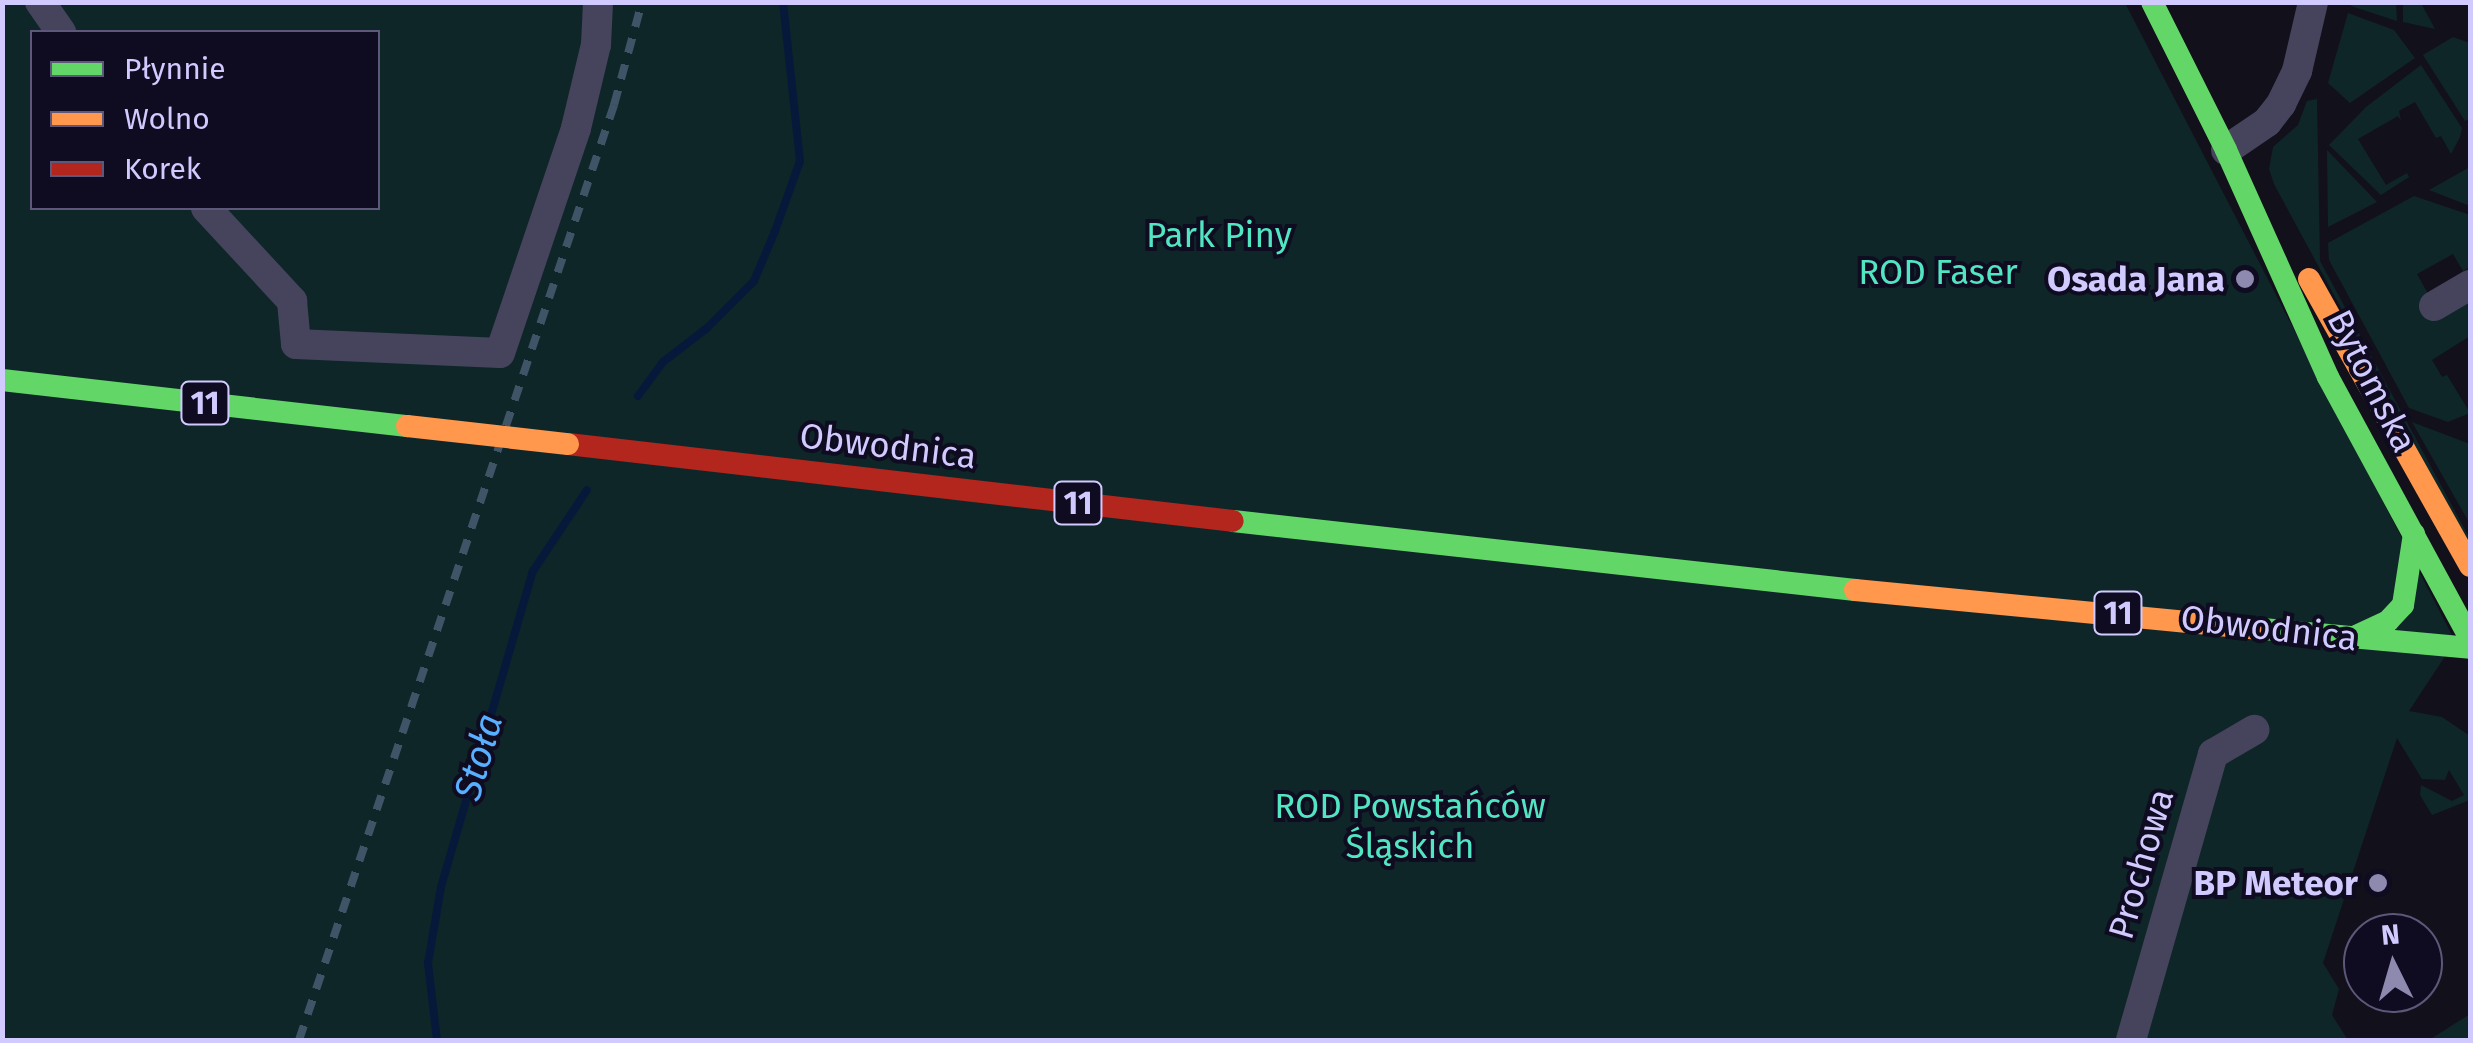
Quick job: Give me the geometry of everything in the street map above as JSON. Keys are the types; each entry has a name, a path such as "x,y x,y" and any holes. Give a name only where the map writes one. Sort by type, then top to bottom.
{"main road":[{"name":"Bytomska","path":"2152,2 2226,150 2328,377 2470,638"},
{"name":"Bytomska","path":"2226,150 2258,189 2470,566"},
{"name":"Obwodnica","path":"2,380 1765,582 2470,648"},
{"path":"2354,636 2388,621 2403,605 2414,534"},
{"name":"Obwodnica","path":"1765,582 2008,629"}],"street":[{"path":"40,2 60,30"},
{"path":"208,210 292,301 296,344 500,353 576,128 596,45 598,2"},
{"path":"2226,150 2266,122 2281,104 2296,71 2313,2"},
{"path":"2434,306 2470,285"},
{"name":"Prochowa","path":"2130,1040 2213,754 2254,730"}],"green space":[{"path":"2,3 2125,3 2455,641 2409,711 2442,717 2470,736 2470,800 2432,815 2420,795 2421,785 2452,801 2464,795 2449,770 2445,780 2422,779 2397,738 2323,963 2339,989 2332,1015 2348,1040 3,1040"},
{"path":"2396,3 2397,21 2351,6"},
{"path":"2403,3 2421,3 2435,29 2403,22"},
{"path":"2348,13 2394,30 2415,58 2350,103 2328,83"},
{"path":"2453,37 2470,43 2470,118 2465,121 2423,55"},
{"path":"2421,65 2462,128 2460,137 2451,154 2441,136 2436,138 2415,102 2399,111 2401,121 2398,116 2358,139 2386,185 2407,173 2409,177 2381,195 2329,145 2366,107"},
{"path":"2317,99 2320,261 2470,539 2470,547 2274,184 2269,169 2273,147 2298,125 2307,101"},
{"path":"2327,150 2377,202 2328,227"},
{"path":"2470,167 2470,206 2429,190"},
{"path":"2414,196 2470,215 2470,267 2463,271 2453,254 2417,274 2437,310 2470,293 2470,336 2432,360 2442,377 2447,375 2470,413 2448,422 2409,408 2329,260 2328,243"},
{"path":"2412,422 2470,444 2470,524"},
{"path":"2470,1014 2470,1040 2429,1040"}],"waterway":[{"name":"Stoła","path":"638,396 663,362 707,328 754,281 775,231 800,161 783,2"},
{"name":"Stoła","path":"437,1040 428,963 441,887 533,571 587,490"}],"railway":[{"path":"299,1040 614,105 642,2"}],"traffic: fast":[{"path":"2152,2 2226,150 2328,377 2470,638"},
{"path":"2,380 407,426"},
{"path":"1233,521 1855,590"},
{"path":"2354,637 2388,621 2403,605 2414,534"},
{"path":"2252,628 2470,648"}],"traffic: slow":[{"path":"2309,279 2470,566"},
{"path":"407,426 568,444"},
{"path":"1855,590 2252,628"}],"traffic: jam":[{"path":"568,444 1233,521"}],"place":[{"name":"Osada Jana","path":"2245,279"},
{"name":"BP Meteor","path":"2378,883"}],"park label":[{"name":"Park Piny","path":"1219,235"},
{"name":"ROD Faser","path":"1938,272"},
{"name":"ROD Powstańców Śląskich","path":"1410,826"}]}
